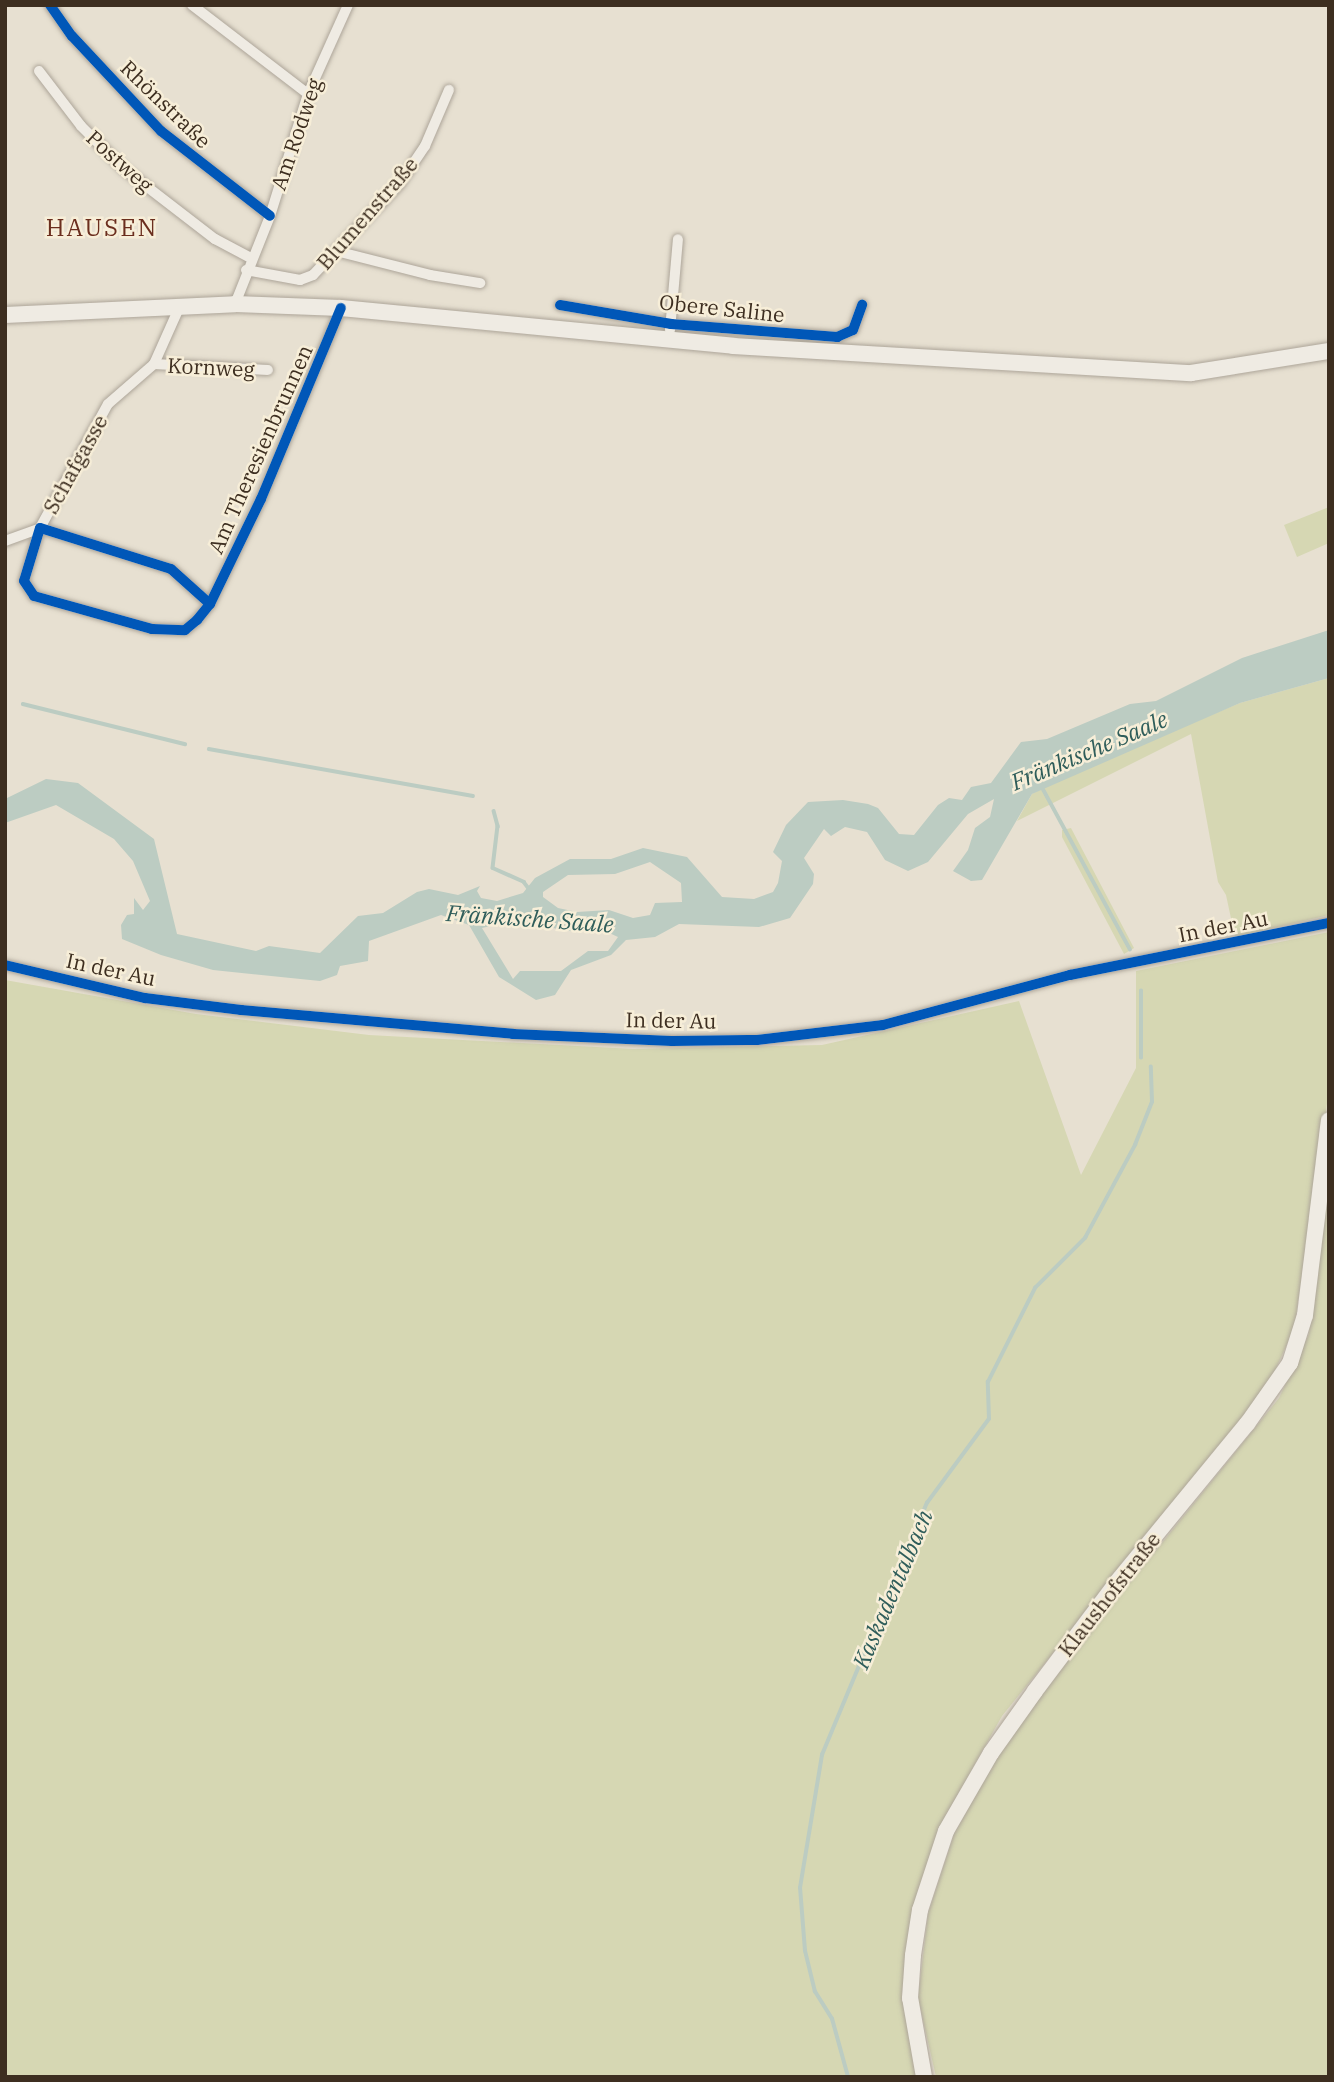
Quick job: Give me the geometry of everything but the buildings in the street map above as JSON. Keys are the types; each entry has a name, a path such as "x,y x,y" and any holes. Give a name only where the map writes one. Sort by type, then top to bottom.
{"main road":[{"name":"Obere Saline","path":"5,315 235,304 341,308 1191,373 1329,351"},
{"name":"Klaushofstraße","path":"924,2077 910,1998 913,1955 920,1910 946,1831 991,1753 1035,1691 1117,1582 1247,1424 1290,1363 1305,1315 1329,1119"}],"street":[{"name":"Rhönstraße","path":"50,5 72,36 161,131 270,216"},
{"path":"192,5 308,94"},
{"name":"Am Rodweg","path":"235,304 250,258 270,216 308,94 348,5"},
{"name":"Postweg","path":"39,72 80,126 124,169 215,239 250,258"},
{"name":"Blumenstraße","path":"246,270 300,280 313,275 400,183 425,146 449,90"},
{"path":"670,332 678,239"},
{"path":"336,251 430,275 480,283"},
{"name":"Obere Saline","path":"560,306 670,332 837,337 853,330 862,305"},
{"name":"Schafgasse","path":"5,541 40,528 108,404 154,364 180,306"},
{"name":"Am Theresienbrunnen","path":"40,528 24,581 34,596 163,629 184,630 210,604 305,401 341,308"},
{"name":"Kornweg","path":"154,364 268,370"},
{"path":"40,528 171,569 210,604"},
{"name":"In der Au","path":"5,965 145,998 241,1010 513,1034 672,1041 757,1040 883,1025 1070,975 1329,923"}],"green space":[{"path":"1329,507 1329,543 1297,557 1284,525"},
{"path":"1329,678 1329,915 1235,937 1226,895 1218,882 1191,734 1017,821 1032,794 1068,774 1240,703"},
{"path":"1071,828 1134,948 1124,954 1062,837 1062,830"},
{"path":"1329,932 1329,1090 1294,1329 1266,1390 1002,1716 939,1828 913,1911 902,1998 919,2077 5,2077 5,980 196,1014 369,1035 633,1049 822,1045 1019,1001 1081,1175 1136,1068 1136,971"},
{"path":"1329,1182 1329,2077 936,2077 918,1998 928,1914 954,1834 1015,1725 1279,1398 1309,1334"}],"water":[{"name":"Fränkische Saale","path":"1329,630 1329,678 1240,703 1032,794 982,880 971,881 953,871 968,850 975,828 990,817 994,799 968,814 928,862 908,871 885,860 867,832 845,827 831,836 824,829 804,858 814,874 813,884 790,918 759,927 679,924 655,937 626,940 611,955 571,970 555,995 536,1000 499,977 469,925 441,915 369,941 368,961 340,966 337,975 320,981 213,970 161,955 122,939 121,925 127,915 134,914 134,898 143,910 150,901 133,861 114,839 56,805 5,823 5,799 46,779 78,783 154,839 177,934 256,951 269,946 320,953 358,916 383,913 417,892 429,889 458,895 480,886 477,891 481,898 497,901 523,893 535,878 570,859 611,859 643,848 687,857 722,897 754,899 773,892 778,883 782,861 773,852 786,825 808,802 843,800 868,804 878,808 899,834 914,835 938,805 949,798 962,800 971,787 991,783 1021,742 1047,739 1130,704 1156,701 1242,658","holes":["650,862 681,883 682,902 655,903 650,915 633,918 609,910 577,912 558,908 543,897 543,892 568,875 615,874","512,921 576,932 605,931 618,937 608,951 588,951 561,971 520,971 513,979 482,928"]}],"waterway":[{"path":"23,704 185,744"},
{"path":"209,749 473,796"},
{"name":"Kaskadentalbach","path":"1041,785 1130,949"},
{"path":"494,811 498,826 493,868 524,882 530,890"},
{"name":"Kaskadentalbach","path":"1141,991 1141,1058"},
{"name":"Kaskadentalbach","path":"848,2077 832,2019 815,1992 805,1951 800,1888 822,1755 927,1503 989,1419 988,1382 1035,1288 1085,1238 1135,1145 1152,1102 1151,1067"}],"cycle path":[{"path":"50,5 72,36 161,131 270,216"},
{"path":"560,305 671,324 837,337 853,330 862,305"},
{"path":"210,604 171,569 40,528 24,581 34,596 152,629 185,630 197,620 210,604 261,499 341,308"},
{"path":"5,965 145,998 241,1010 513,1034 672,1041 757,1040 883,1025 1070,975 1329,923"}],"district":[{"name":"HAUSEN","path":"102,228"}]}
